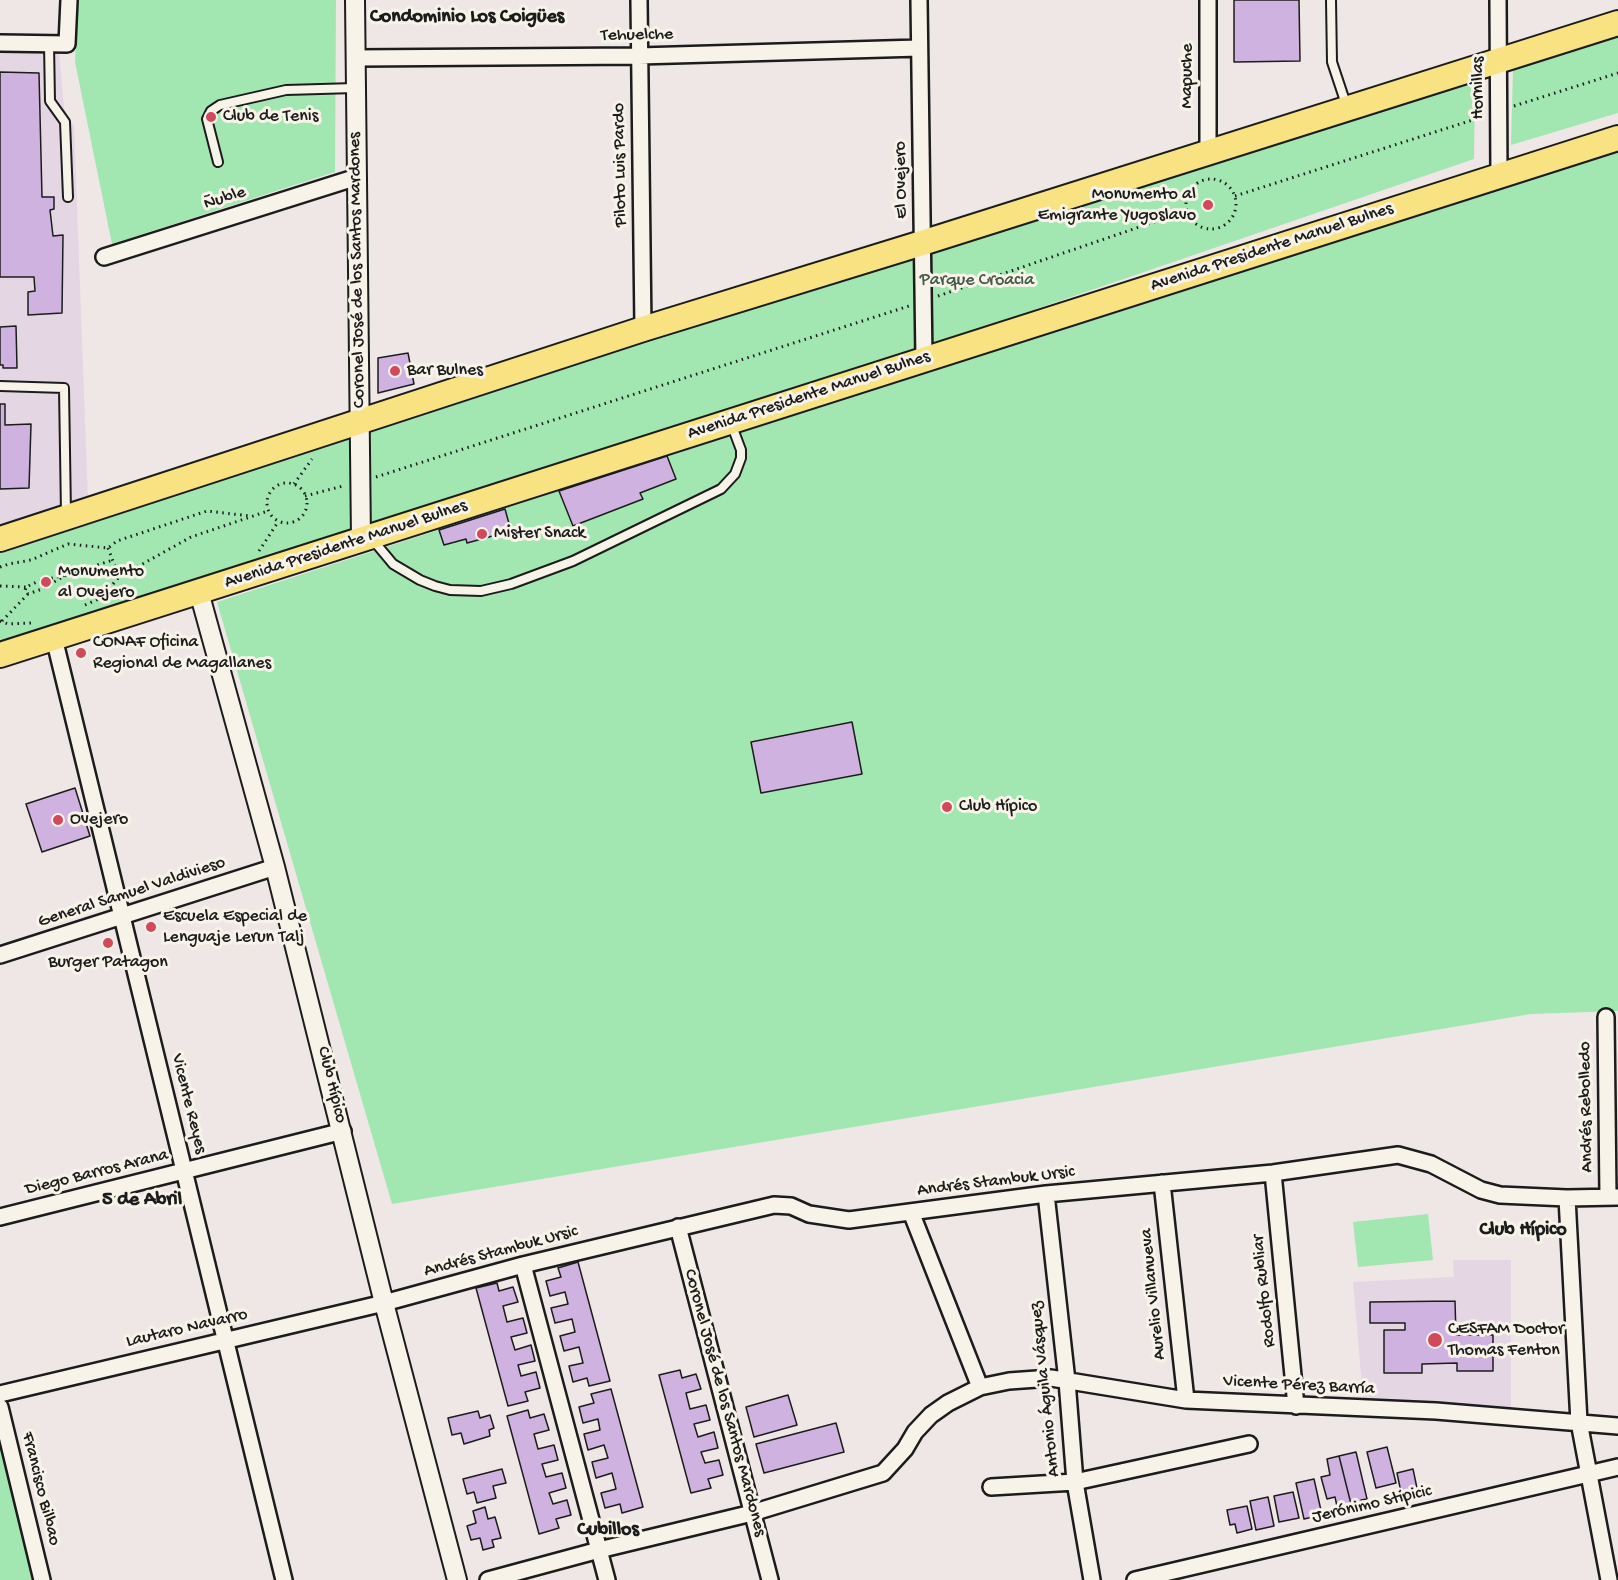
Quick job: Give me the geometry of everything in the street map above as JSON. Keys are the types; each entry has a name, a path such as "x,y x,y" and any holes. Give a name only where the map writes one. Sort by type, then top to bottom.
{"main road":[{"path":"0,539 643,329 1618,23"},
{"name":"Avenida Presidente Manuel Bulnes","path":"0,655 1618,138"}],"street":[{"path":"0,44 67,44 69,0"},
{"name":"Coronel José de los Santos Mardones","path":"355,0 360,482 366,538"},
{"name":"Piloto Luis Pardo","path":"639,0 643,329"},
{"name":"El Ovejero","path":"919,0 924,360"},
{"name":"Mapuche","path":"1208,0 1208,152"},
{"name":"Hornillas","path":"1498,0 1499,176"},
{"name":"Tehuelche","path":"356,58 639,56 919,48"},
{"name":"Ñuble","path":"104,257 357,177"},
{"name":"Club Hípico","path":"199,592 275,867 343,1131 384,1303 457,1580"},
{"name":"Vicente Reyes","path":"54,638 284,1580"},
{"name":"General Samuel Valdivieso","path":"0,955 275,867"},
{"name":"Andrés Rebolledo","path":"1606,1017 1613,1197"},
{"name":"Diego Barros Arana","path":"0,1217 343,1131"},
{"name":"Andrés Stambuk Ursic","path":"384,1303 523,1265 774,1205 791,1206 809,1214 849,1220 1046,1194 1273,1173 1398,1155 1431,1164 1481,1190 1500,1195 1567,1198 1613,1197"},
{"name":"Rodolfo Rubliar","path":"1273,1173 1296,1406"},
{"name":"Aurelio Villanueva","path":"1162,1183 1186,1400"},
{"name":"Antonio Águila Vásquez","path":"1046,1194 1067,1381 1075,1482 1092,1580"},
{"path":"1567,1198 1579,1422 1609,1580"},
{"path":"911,1212 981,1387"},
{"name":"Coronel José de los Santos Mardones","path":"678,1227 770,1580"},
{"path":"523,1265 607,1580"},
{"name":"Lautaro Navarro","path":"0,1394 384,1303"},
{"name":"Vicente Pérez Barría","path":"489,1580 599,1550 752,1513 883,1473 931,1415 948,1403 981,1387 1009,1381 1051,1378 1186,1400 1436,1411 1618,1426"},
{"name":"Francisco Bilbao","path":"0,1407 42,1580"},
{"path":"991,1487 1075,1482 1249,1444"},
{"name":"Jerónimo Stipicic","path":"1135,1580 1618,1467"}],"lane":[{"path":"1331,0 1332,62 1347,108"},
{"path":"49,44 50,101 65,122 68,197"},
{"path":"218,162 207,119 219,105 286,90 356,88"},
{"path":"0,386 64,388 66,517"},
{"path":"366,538 393,564 406,573 435,586 450,590 481,591 511,584 573,561 721,489 735,474 741,458 741,450 730,422"}],"path":[{"path":"1235,196 1618,73"},
{"path":"1205,179 1222,181 1229,186 1235,196 1236,210 1232,218 1219,228 1203,228 1190,219 1186,211 1187,195 1191,188 1197,182 1205,179"},
{"path":"305,496 360,482 923,301 1186,211"},
{"path":"280,484 294,484 305,496 307,506 305,512 296,521 284,524 278,522 268,511 269,493 280,484"},
{"path":"0,567 31,560 68,544 108,548 117,541 207,511 252,516"},
{"path":"79,608 101,598 119,577 192,537 268,511"},
{"path":"108,548 119,577"},
{"path":"0,586 26,587 48,577 66,575 112,560"},
{"path":"36,622 8,624 1,621 28,594 66,575"},
{"path":"26,587 25,591 28,594"}],"shaded area":[{"path":"59,50 64,108 74,127 88,499 0,528 0,51"},
{"name":"CESFAM Doctor Thomas Fenton","path":"1453,1260 1511,1260 1511,1408 1363,1398 1353,1282 1454,1277"}],"green space":[{"name":"Club de Tenis","path":"78,0 336,0 335,172 112,244 75,62"},
{"path":"1618,33 1618,113 1511,145 1513,68"},
{"name":"Parque Croacia","path":"1475,83 1474,159 931,345 929,248"},
{"name":"Club Hípico","path":"1618,150 1618,1011 1531,1014 392,1204 217,602 1183,288"},
{"path":"913,255 914,349 0,643 0,549"},
{"path":"1428,1214 1433,1260 1358,1267 1353,1222"},
{"path":"0,1434 34,1580 0,1580"}],"building":[{"path":"1234,0 1299,0 1300,61 1234,62"},
{"path":"0,72 39,73 42,197 54,197 54,209 50,210 53,236 63,235 62,313 28,315 28,292 35,291 34,277 0,277"},
{"path":"16,326 17,368 3,368 3,365 0,365 0,327"},
{"name":"Bar Bulnes","path":"408,353 414,384 378,393 378,358"},
{"path":"0,404 5,404 5,425 31,424 29,488 0,489"},
{"path":"667,456 676,479 640,493 643,499 573,526 559,491"},
{"path":"505,509 511,531 467,543 466,539 444,545 439,530"},
{"path":"852,722 862,774 761,793 751,742"},
{"name":"Ovejero","path":"75,788 90,836 42,852 26,804"},
{"path":"578,1262 610,1381 589,1386 587,1378 573,1382 569,1366 583,1363 579,1347 564,1351 560,1336 575,1332 572,1319 555,1323 551,1308 568,1304 565,1292 550,1296 546,1281 561,1277 558,1268"},
{"path":"497,1283 499,1291 513,1287 518,1302 503,1306 507,1322 523,1318 527,1333 511,1337 515,1350 531,1345 535,1361 518,1365 521,1376 536,1372 540,1388 525,1392 528,1401 508,1406 476,1288"},
{"path":"1455,1301 1456,1335 1493,1335 1493,1371 1457,1371 1457,1363 1422,1364 1422,1373 1384,1373 1384,1330 1405,1330 1405,1323 1370,1323 1370,1302"},
{"path":"680,1370 682,1378 696,1374 701,1389 686,1393 690,1409 706,1405 710,1420 694,1424 698,1437 714,1432 718,1448 701,1452 705,1463 719,1460 723,1475 708,1479 711,1488 691,1493 659,1375"},
{"path":"611,1389 643,1507 622,1513 620,1504 605,1508 601,1493 616,1489 612,1473 596,1478 592,1462 608,1458 604,1445 588,1450 584,1434 600,1430 598,1419 583,1423 579,1407 594,1403 591,1394"},
{"path":"788,1395 797,1425 754,1437 746,1407"},
{"path":"528,1410 530,1418 544,1414 549,1430 534,1434 538,1449 554,1445 558,1460 542,1464 546,1477 562,1473 566,1488 549,1493 553,1504 567,1500 571,1515 556,1519 559,1528 539,1534 507,1416"},
{"path":"478,1411 480,1418 490,1415 494,1428 489,1430 490,1436 464,1444 461,1433 452,1435 448,1418"},
{"path":"836,1423 844,1452 764,1473 756,1444"},
{"path":"1387,1447 1396,1483 1376,1488 1367,1452"},
{"path":"1356,1452 1367,1499 1361,1500 1362,1505 1352,1508 1339,1456"},
{"path":"1339,1456 1352,1508 1338,1511 1335,1497 1327,1499 1321,1477 1330,1475 1327,1459"},
{"path":"502,1469 506,1483 493,1486 496,1498 477,1503 474,1492 467,1494 463,1479"},
{"path":"1413,1469 1418,1493 1402,1497 1397,1473"},
{"path":"1314,1479 1322,1515 1304,1519 1296,1483"},
{"path":"1293,1492 1299,1518 1279,1522 1274,1496"},
{"path":"1268,1497 1274,1526 1256,1530 1250,1501"},
{"path":"1247,1506 1252,1529 1237,1533 1235,1524 1230,1525 1227,1510"},
{"path":"485,1507 488,1519 495,1517 501,1538 492,1540 494,1547 483,1550 480,1538 471,1540 467,1526 476,1523 473,1511"}],"place":[{"name":"Club de Tenis","path":"211,117"},
{"name":"Monumento al Emigrante Yugoslavo","path":"1208,205"},
{"name":"Bar Bulnes","path":"395,371"},
{"name":"Mister Snack","path":"482,534"},
{"name":"Monumento al Ovejero","path":"46,582"},
{"name":"CONAF Oficina Regional de Magallanes","path":"81,653"},
{"name":"Club Hípico","path":"947,807"},
{"name":"Ovejero","path":"58,820"},
{"name":"Escuela Especial de Lenguaje Lerun Talj","path":"151,927"},
{"name":"Burger Patagon","path":"108,943"},
{"name":"CESFAM Doctor Thomas Fenton","path":"1435,1340"}],"district":[{"name":"Condominio Los Coigües","path":"467,18"},
{"name":"5 de Abril","path":"142,1201"},
{"name":"Club Hípico","path":"1523,1231"},
{"name":"Cubillos","path":"608,1531"}]}
